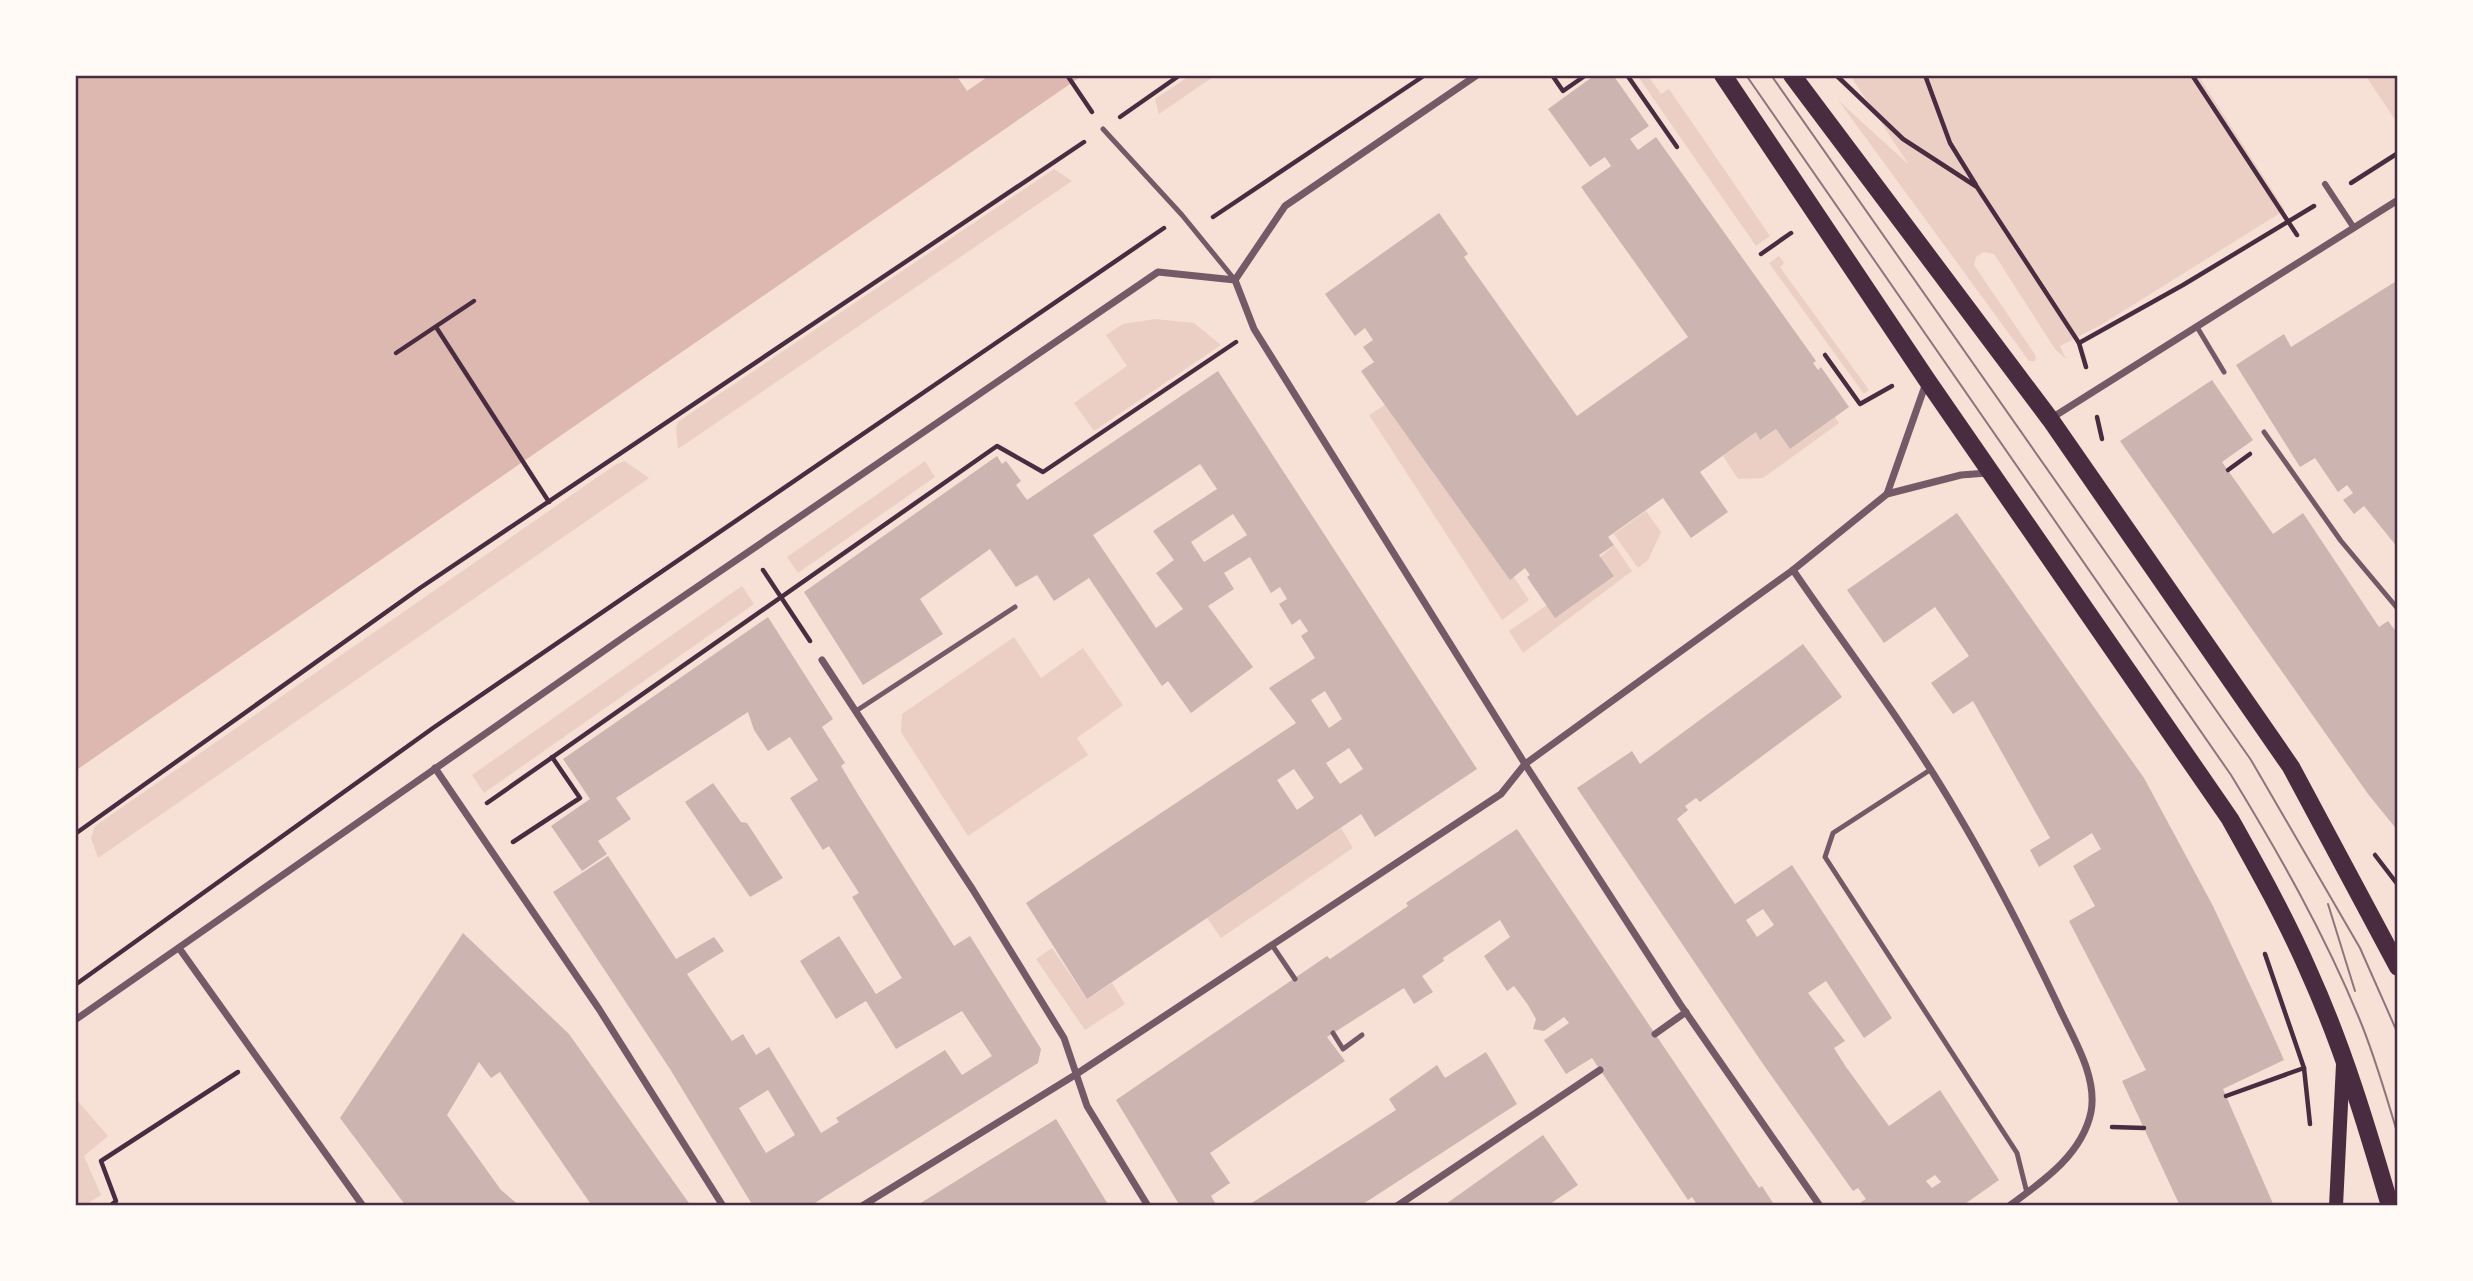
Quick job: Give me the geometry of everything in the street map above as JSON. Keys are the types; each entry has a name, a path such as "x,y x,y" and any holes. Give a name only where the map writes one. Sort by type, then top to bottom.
{"main road":[{"path":"1723,75 1927,380 2230,819 2305,962 2343,1059 2390,1206"},
{"path":"1792,75 2050,419 2291,767 2393,947 2398,967"},
{"path":"2336,1206 2343,1059"}],"street":[{"path":"1235,280 1285,206 1477,75"},
{"path":"2325,184 2354,228"},
{"path":"2050,419 2398,200"},
{"path":"75,1020 435,768 1158,272 1235,280"},
{"path":"1235,280 1254,329 1525,764 1686,1013 1820,1206"},
{"path":"1887,494 1927,380"},
{"path":"862,1206 1075,1075 1502,794 1525,764 1793,570 1887,494 1961,475 1992,472"},
{"path":"1793,570 1956,810 2026,937 2084,1062 2091,1088 2091,1111 2087,1126 2073,1151 2009,1206"},
{"path":"822,660 1064,1038 1087,1106 1147,1206"},
{"path":"435,768 599,1009 723,1206"},
{"path":"179,948 363,1206"},
{"path":"1654,1034 1686,1013"},
{"path":"1396,1206 1600,1070"}],"lane":[{"path":"1103,129 1182,215 1235,280"},
{"path":"2197,327 2224,372"},
{"path":"2264,432 2341,541 2398,609"},
{"path":"856,710 1015,607"},
{"path":"1930,770 1833,834 1825,857 2017,1153 2027,1193"},
{"path":"1272,946 1295,979"},
{"path":"1333,1033 1343,1048 1362,1035"}],"path":[{"path":"1067,75 1103,129"},
{"path":"75,834 420,588 1180,75"},
{"path":"1552,75 1563,91 1586,75"},
{"path":"1627,75 1677,147"},
{"path":"1836,75 1903,139 1977,187"},
{"path":"1925,75 1951,143 2079,343 2087,371"},
{"path":"2192,75 2311,256"},
{"path":"2079,343 2183,285 2398,153"},
{"path":"75,985 433,729 1182,215"},
{"path":"1761,254 1791,233"},
{"path":"396,353 474,301"},
{"path":"436,327 549,502"},
{"path":"469,816 997,446 1043,472 1254,329"},
{"path":"1825,355 1860,404 1892,386"},
{"path":"770,580 822,660"},
{"path":"495,854 580,797 552,757"},
{"path":"2262,945 2304,1068 2310,1131"},
{"path":"110,1206 116,1201 101,1161 259,1058"},
{"path":"2226,1096 2304,1068"},
{"path":"2087,1126 2144,1128"}],"shaded area":[{"path":"75,75 1083,75 75,771"},
{"path":"1191,75 1216,75 1159,114 1155,99"},
{"path":"1647,75 1661,94 1669,89 1770,236 1756,246 1639,78"},
{"path":"1850,75 2198,75 2285,210 2101,325 2060,346 2066,359 2055,349 1994,254 1984,252 1976,257 1974,265 2036,356 2035,361 2029,361 1838,100 1909,165"},
{"path":"2365,75 2398,75 2398,124"},
{"path":"1054,169 1072,181 678,449 676,427 679,421"},
{"path":"1779,256 1784,263 1780,267 1869,390 1864,394 1769,263"},
{"path":"1155,319 1194,323 1221,345 1094,431 1074,403 1127,366 1106,335 1123,324"},
{"path":"1385,405 1510,579 1514,577 1529,600 1502,620 1369,415"},
{"path":"1835,417 1839,423 1763,478 1738,479 1723,456 1756,432 1761,440 1776,429 1790,449"},
{"path":"625,461 649,478 98,858 91,838 95,826 615,465"},
{"path":"925,461 935,477 798,573 787,557"},
{"path":"1646,511 1661,532 1648,560 1638,568 1614,534"},
{"path":"1614,545 1632,571 1523,653 1509,631 1547,605"},
{"path":"742,586 754,604 484,793 472,775"},
{"path":"1014,637 1041,678 1083,648 1123,705 1077,738 1088,755 968,836 901,732 902,714"},
{"path":"1341,828 1353,848 1221,938 1207,918"},
{"path":"1052,948 1087,999 1112,983 1125,1004 1085,1030 1036,959"},
{"path":"75,1098 108,1136 84,1156 101,1195 84,1206 75,1206"}],"pier":[{"path":"956,75 990,75 967,91"}],"building":[{"path":"1595,75 1613,75 1649,126 1630,139 1638,150 1656,137 1816,361 1813,363 1818,370 1821,367 1849,407 1790,449 1776,429 1760,440 1756,432 1700,472 1728,512 1691,538 1663,498 1608,537 1614,545 1599,555 1614,576 1555,618 1527,577 1530,575 1525,568 1510,580 1372,387 1361,371 1374,362 1363,347 1373,340 1365,328 1355,336 1325,294 1439,213 1468,254 1464,257 1577,416 1688,337 1581,187 1611,166 1605,157 1590,167 1548,109"},
{"path":"2398,280 2398,548 2364,506 2354,514 2343,500 2353,493 2347,485 2338,492 2315,458 2300,467 2236,365 2284,334 2291,347"},
{"path":"1218,371 1477,769 1375,837 1361,814 1087,999 1026,903 1296,723 1269,688 1315,658 1301,636 1308,631 1300,619 1292,625 1279,604 1287,599 1280,587 1271,593 1250,557 1224,573 1234,589 1208,606 1253,667 1191,713 1168,681 1162,686 1089,578 1054,601 1037,575 1016,587 990,549 920,599 943,634 863,685 804,592 997,456 1002,464 1006,461 1021,481 1016,485 1027,500","holes":["1200,464 1217,489 1153,531 1174,560 1156,573 1183,609 1156,628 1093,535","1233,514 1247,535 1204,562 1191,542","1325,691 1342,719 1329,728 1311,700","1349,748 1363,769 1340,784 1326,763","1294,769 1314,798 1297,810 1277,780"]},
{"path":"2212,380 2253,440 2222,462 2273,534 2303,513 2379,627 2388,621 2398,634 2398,831 2368,794 2120,441"},
{"path":"1957,513 2144,778 2213,906 2264,1015 2284,1060 2223,1089 2274,1206 2180,1206 2122,1081 2146,1070 2069,921 2095,906 2073,866 2101,849 2092,833 2039,867 2030,850 2050,838 1973,701 1953,714 1931,683 1969,656 1935,607 1884,643 1847,590"},
{"path":"768,617 833,719 822,727 845,763 841,766 859,796 954,946 970,936 1041,1049 1038,1063 810,1206 753,1206 670,1069 553,892 608,856 676,959 714,937 724,951 687,974 732,1041 743,1034 756,1055 769,1047 821,1133 839,1122 836,1118 945,1050 962,1075 992,1056 962,1011 896,1049 866,1001 836,1019 800,961 839,936 876,994 902,978 852,897 859,893 829,846 823,850 790,798 818,780 790,737 768,751 754,730 748,712 616,798 631,819 598,841 607,854 582,871 551,826 590,799 563,759","holes":["768,1090 795,1135 766,1153 739,1108"]},
{"path":"1803,644 1842,697 1700,802 1696,798 1685,806 1688,810 1677,819 1735,904 1792,865 1892,1018 1864,1038 1826,981 1808,993 1845,1041 1834,1048 1846,1067 1889,1126 1940,1090 1999,1180 1962,1206 1863,1206 1861,1202 1866,1199 1858,1188 1853,1191 1763,1064 1577,788 1632,751 1640,764","holes":["1763,909 1774,925 1757,937 1746,920","1935,1175 1941,1182 1932,1188 1926,1181"]},
{"path":"713,783 741,822 747,823 783,878 750,897 685,802"},
{"path":"1517,829 1759,1188 1762,1186 1775,1206 1698,1206 1692,1197 1688,1200 1592,1058 1566,1074 1544,1040 1569,1023 1564,1017 1544,1031 1533,1029 1536,1019 1528,1005 1514,986 1507,991 1484,956 1510,937 1500,920 1443,958 1444,961 1422,976 1433,992 1414,1004 1404,988 1327,1037 1345,1061 1210,1153 1230,1183 1211,1196 1217,1206 1180,1206 1116,1100 1327,956 1330,959 1408,906 1406,903"},
{"path":"463,933 569,1034 691,1206 592,1206 500,1072 491,1078 479,1062 447,1115 501,1190 520,1206 406,1206 340,1118"},
{"path":"1486,1052 1517,1104 1360,1206 1247,1206 1396,1110 1389,1099 1437,1065 1445,1078"},
{"path":"1056,1119 1109,1206 916,1206 956,1181"},
{"path":"1543,1135 1578,1185 1547,1206 1443,1206"}],"tram line":[{"path":"1746,75 2231,775 2300,894 2331,955 2370,1047 2398,1135"},
{"path":"1771,75 2251,760 2360,948 2398,1034"},
{"path":"2328,904 2355,991"}]}
